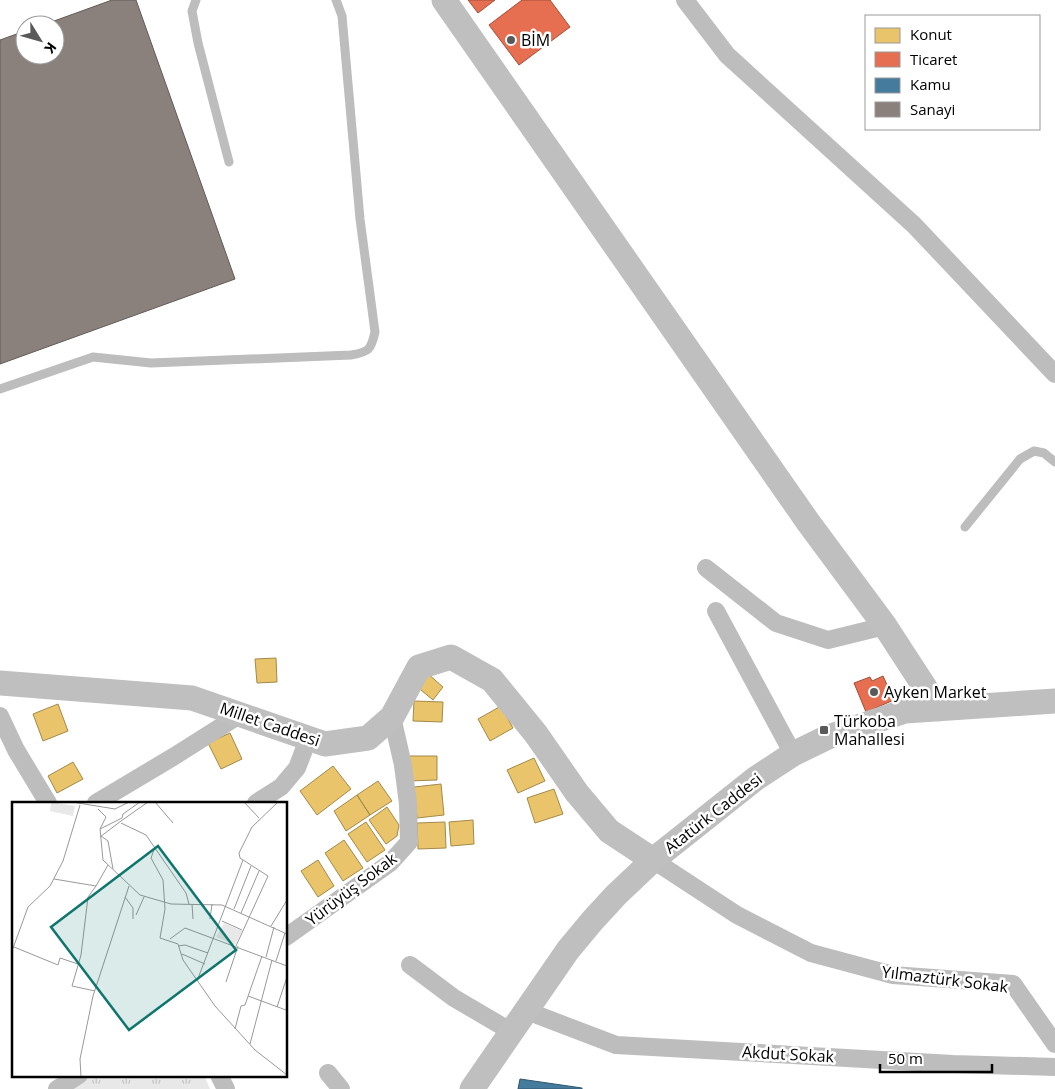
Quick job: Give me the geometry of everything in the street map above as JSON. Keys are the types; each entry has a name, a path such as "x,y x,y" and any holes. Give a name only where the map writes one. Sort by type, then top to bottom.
{"street":[{"path":"444,0 808,522 885,626 939,709"},
{"path":"685,0 726,55 914,225 1055,374"},
{"path":"706,568 776,623 828,640 885,626"},
{"path":"716,611 793,754"},
{"name":"Millet Caddesi","path":"0,683 192,698 325,744 368,738 392,717 419,667 451,657 492,680 536,734 577,793 609,830 653,860"},
{"name":"Atatürk Caddesi","path":"472,1089 568,950 593,920 653,860 755,779 793,754 828,737 905,711 1055,701"},
{"path":"98,802 241,714"},
{"path":"0,716 16,750 47,802"},
{"name":"Yürüyüş Sokak","path":"288,936 390,863 408,842 408,804 403,765 392,717"},
{"path":"258,802 281,787 297,768 309,738"},
{"name":"Yılmaztürk Sokak","path":"653,860 737,915 811,953 893,975 1013,984 1055,1044"},
{"path":"410,965 454,998 512,1032"},
{"name":"Akdut Sokak","path":"527,1011 616,1044 953,1064 1055,1067"},
{"path":"328,1073 341,1089"},
{"path":"57,1089 77,1076"},
{"path":"220,1076 226,1089"}],"lane":[{"path":"196,0 192,11 198,43 229,162"},
{"path":"0,389 93,357 151,363 351,355 366,352 372,345 375,332 360,219 342,16 336,0"},
{"path":"965,527 1020,459 1034,451 1044,453 1055,462"}],"green space":[{"path":"89,1076 204,1076 210,1089 67,1089"}],"building: Konut":[{"path":"276,658 277,682 257,683 255,659"},
{"path":"427,673 443,687 433,700 416,686"},
{"path":"414,701 443,702 442,722 413,721"},
{"path":"58,704 68,731 43,741 33,714"},
{"path":"501,706 513,728 490,741 478,719"},
{"path":"230,733 242,759 221,769 208,743"},
{"path":"408,756 437,756 437,780 408,781"},
{"path":"534,758 545,781 518,793 507,770"},
{"path":"73,762 83,779 57,793 48,776"},
{"path":"333,766 351,789 317,815 300,791"},
{"path":"378,781 392,801 370,815 357,795"},
{"path":"441,784 444,815 417,818 414,787"},
{"path":"554,789 563,814 535,823 527,798"},
{"path":"357,795 370,815 346,831 334,811"},
{"path":"387,807 399,825 397,836 386,844 369,820"},
{"path":"473,820 474,844 451,846 449,822"},
{"path":"366,822 385,850 367,862 348,834"},
{"path":"445,822 446,848 418,849 417,823"},
{"path":"344,840 363,868 343,881 325,853"},
{"path":"318,860 334,886 318,897 301,871"}],"building: Ticaret":[{"path":"468,0 495,0 478,13"},
{"path":"522,0 550,0 570,27 519,65 489,25"},
{"name":"Ayken Market","path":"883,676 894,700 866,712 854,683 870,677 872,681"}],"building: Kamu":[{"path":"520,1079 582,1088 582,1089 518,1089"}],"building: Sanayi":[{"path":"112,0 136,0 235,279 0,364 0,40 15,35 15,65 65,65 65,17"}],"place":[{"name":"BİM","path":"511,40"},
{"name":"Ayken Market","path":"874,692"},
{"name":"Türkoba Mahallesi","path":"824,730"}]}
